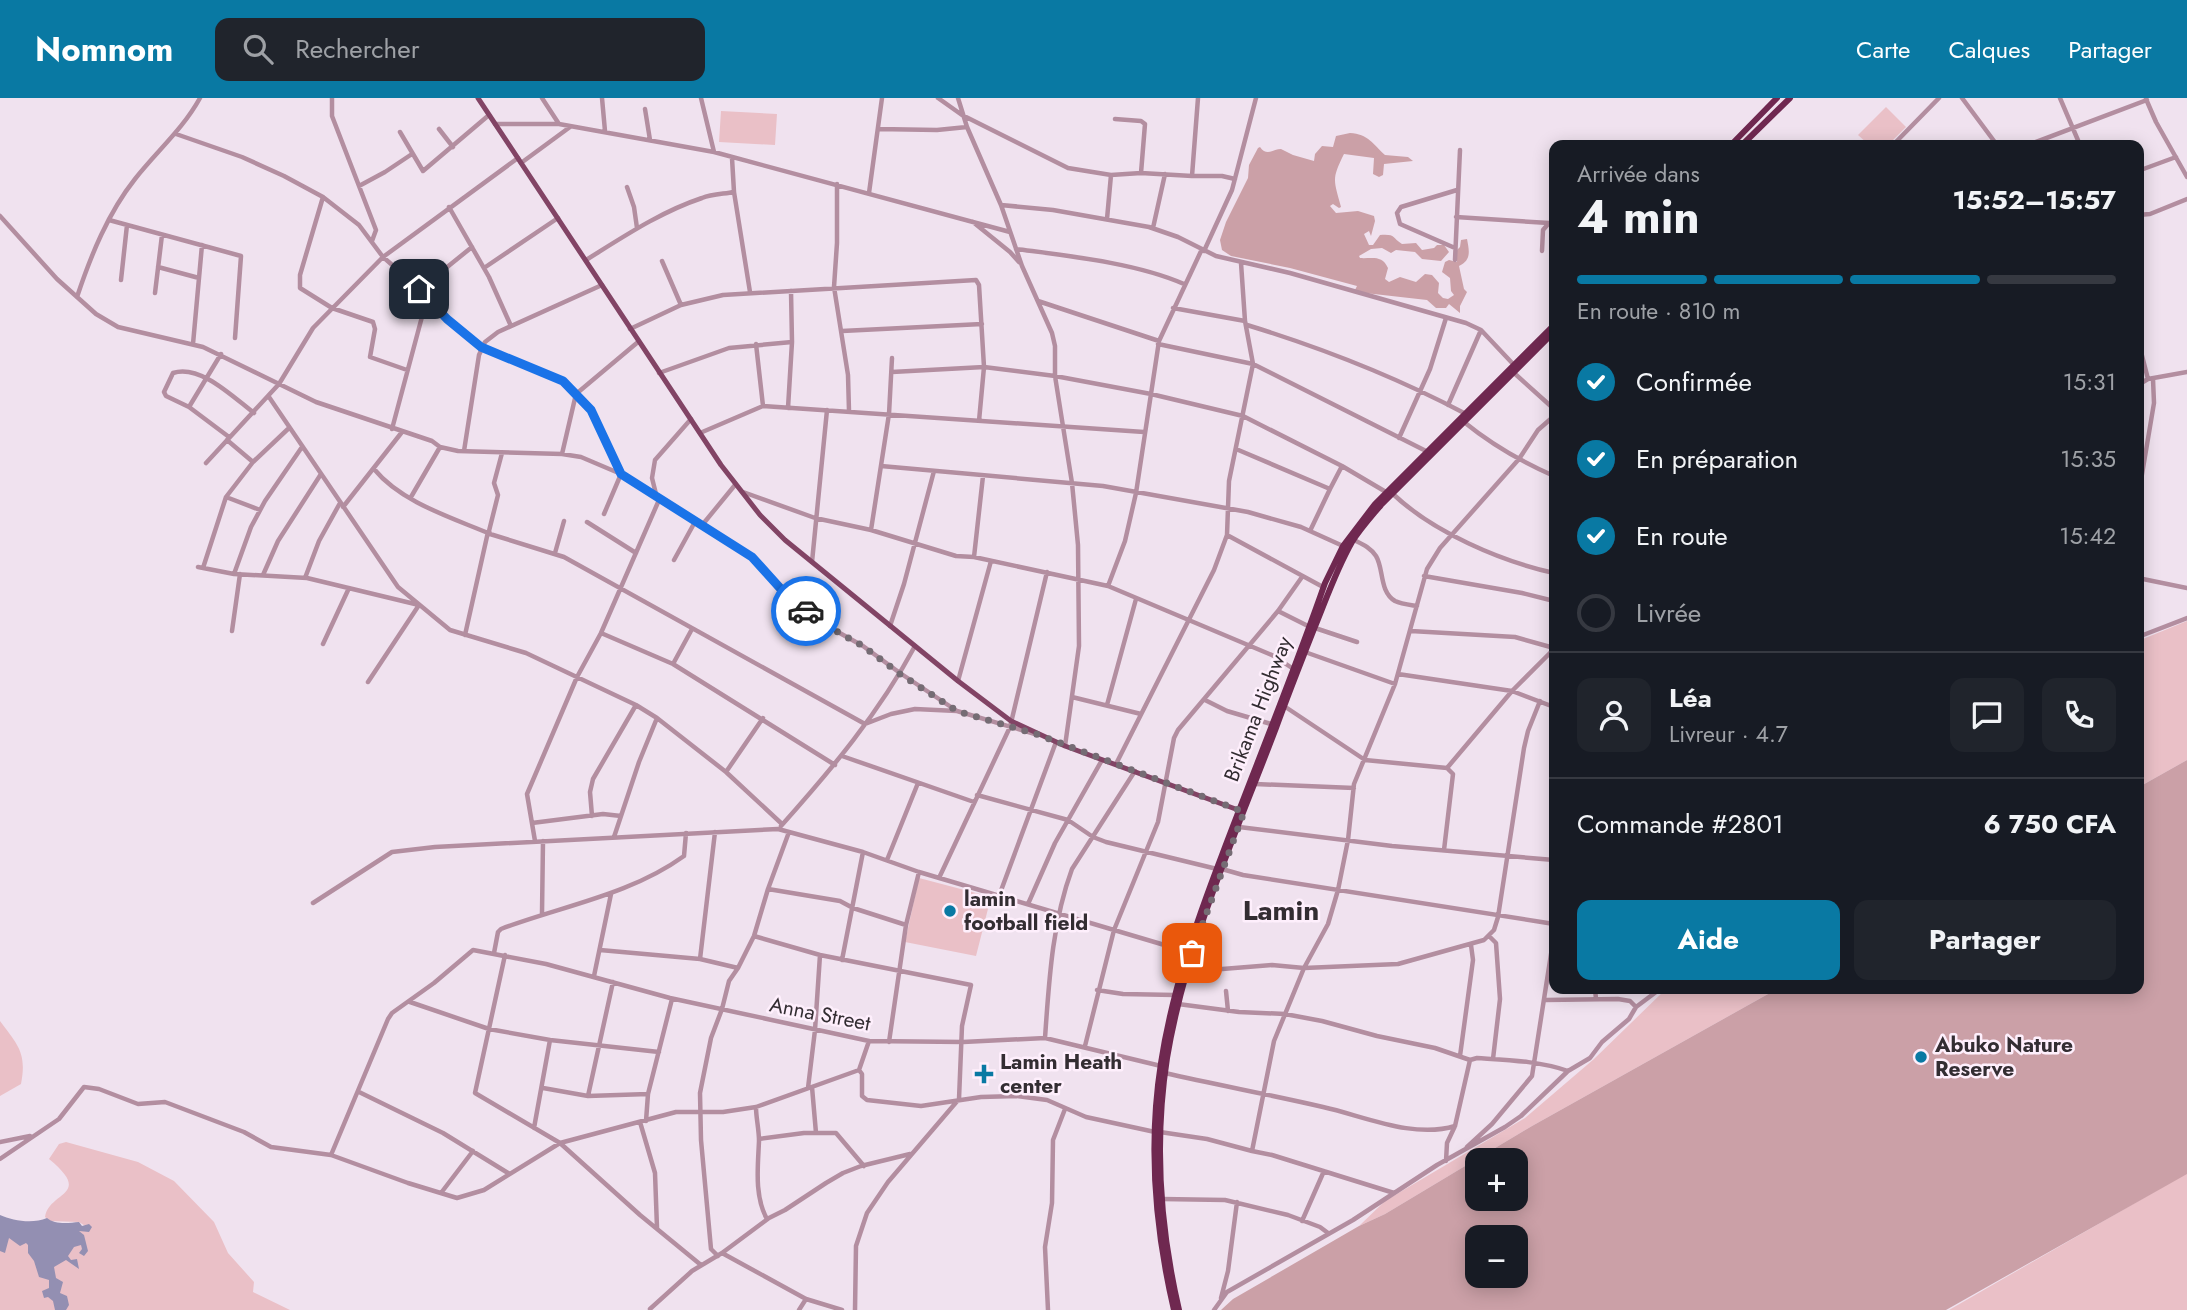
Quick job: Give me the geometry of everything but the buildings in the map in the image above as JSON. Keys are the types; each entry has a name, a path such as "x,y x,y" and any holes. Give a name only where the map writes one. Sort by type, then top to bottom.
{"highway":[{"path":"1736,140 1777,98"},
{"path":"1747,140 1790,98"},
{"name":"Brikama Highway","path":"1174,1310 1158,1228 1157,1132 1175,995 1292,668 1354,540 1390,493 1549,329"},
{"name":"Brikama Highway","path":"1513,368 1549,336"},
{"name":"Brikama Highway","path":"1219,869 1238,827 1305,652 1323,587 1343,546 1426,451 1466,417"},
{"name":"Brikama Highway","path":"1164,1069 1188,968 1189,952"},
{"name":"Brikama Highway","path":"1157,1132 1167,1253 1179,1310"}],"main road":[{"path":"478,98 737,488 776,532 1010,724 1242,811"}],"street":[{"path":"77,297 90,259 109,220 134,180 176,134 200,98"},
{"path":"332,98 331,116 376,230 372,242"},
{"path":"542,98 559,124"},
{"path":"602,98 605,131"},
{"path":"701,98 714,152"},
{"path":"869,192 882,98"},
{"path":"938,98 962,115 1054,163 1084,172 1111,175 1141,173 1222,176 1235,179"},
{"path":"958,98 962,115 1001,205 1022,266 1055,346 1055,376 1072,482 1078,545 1079,646 1065,746"},
{"path":"1192,176 1198,98"},
{"path":"1108,586 1125,541 1136,493 1158,343 1235,179 1256,98"},
{"path":"1898,140 1939,98"},
{"path":"1962,98 1993,140"},
{"path":"2060,98 2078,140"},
{"path":"2040,140 2146,99 2187,177"},
{"path":"645,108 650,141"},
{"path":"400,132 423,171 489,115"},
{"path":"1115,118 1141,121 1145,124 1141,173"},
{"path":"495,124 559,124 714,152 1011,232"},
{"path":"206,463 269,397 313,328 383,257 449,207 570,127"},
{"path":"878,129 937,130 967,127"},
{"path":"439,129 453,147"},
{"path":"176,134 242,157 323,197 359,225 383,257 447,319 481,347 563,381 591,410 621,474 604,514"},
{"path":"1455,260 1460,150"},
{"path":"359,186 412,154"},
{"path":"2144,169 2176,157"},
{"path":"732,159 734,192 750,292"},
{"path":"1153,228 1165,174"},
{"path":"1107,219 1111,175"},
{"path":"837,184 834,287 848,375 849,411"},
{"path":"627,187 637,228"},
{"path":"1455,248 1400,224 1397,213 1401,207 1457,190"},
{"path":"586,260 637,228 703,197 734,192"},
{"path":"323,197 299,286 332,308 373,322 375,329 370,357 407,370"},
{"path":"2144,213 2187,199"},
{"path":"1001,205 1153,228 1203,250 1241,262 1290,273 1481,330 1513,368 1549,404"},
{"path":"449,207 484,268 511,326"},
{"path":"0,216 57,279 96,314 118,327 193,344 221,354 316,402 432,441 440,447 464,451 562,454 581,457 621,474 752,557 789,598 820,622 863,646 957,711"},
{"path":"1456,217 1549,222"},
{"path":"484,268 558,218"},
{"path":"109,220 239,255 242,260 235,338"},
{"path":"971,221 1010,252 1022,266"},
{"path":"121,280 127,225"},
{"path":"1542,251 1543,230 1549,225"},
{"path":"155,293 162,234"},
{"path":"193,344 202,245"},
{"path":"419,289 472,247"},
{"path":"1016,249 1058,254 1163,275 1184,284"},
{"path":"663,261 681,305"},
{"path":"1116,764 1190,620 1227,535 1229,481 1253,365 1241,262"},
{"path":"158,267 199,278"},
{"path":"630,329 681,305 723,295 976,280 979,282 984,367 979,421"},
{"path":"464,451 481,347 490,338 511,326 602,285"},
{"path":"788,408 792,342 791,291"},
{"path":"392,429 427,297"},
{"path":"1038,301 1158,343 1253,365 1426,451"},
{"path":"1173,308 1246,323 1334,355 1419,391 1466,417 1480,435 1549,474"},
{"path":"1399,438 1430,369 1446,318"},
{"path":"842,331 982,324"},
{"path":"1448,405 1481,330"},
{"path":"562,454 576,394 638,342"},
{"path":"659,373 729,348 792,342"},
{"path":"755,344 763,406"},
{"path":"189,407 221,354"},
{"path":"871,530 889,414 892,358"},
{"path":"2144,358 2151,379 2154,402 2144,462"},
{"path":"892,372 984,367 1055,376 1151,394 1243,416 1390,493 1410,510 1452,534 1506,559 1549,572"},
{"path":"253,462 189,407 164,395 175,372 189,372 206,379 254,413"},
{"path":"2144,382 2187,372"},
{"path":"269,397 398,587 450,630 526,653 636,705 657,718 726,772 780,827 789,832 863,852 919,872 1189,952"},
{"path":"700,433 763,406 1144,432"},
{"path":"812,563 827,410"},
{"path":"535,841 527,794 577,677 601,633 658,498 652,478 655,460 691,419"},
{"path":"1252,1151 1274,1041 1304,968 1328,924 1348,840 1354,788 1395,684 1424,576 1440,548 1519,459 1538,430 1549,420"},
{"path":"289,428 253,462 226,497 200,567 237,574 305,578 419,605"},
{"path":"305,578 318,541 342,505 402,432"},
{"path":"232,631 237,574 251,527 302,447"},
{"path":"411,497 440,447"},
{"path":"1236,449 1330,489"},
{"path":"465,635 498,495 494,482 502,453"},
{"path":"881,466 1072,482 1227,508 1310,531 1343,546"},
{"path":"1310,531 1342,466"},
{"path":"374,469 387,482 431,509 490,534 555,553 866,724"},
{"path":"890,626 934,471"},
{"path":"263,575 278,541 321,474"},
{"path":"974,557 983,476"},
{"path":"703,524 737,488 815,517 871,530 956,556 974,557 1108,586 1250,645 1292,668"},
{"path":"226,497 260,510"},
{"path":"674,560 696,520"},
{"path":"555,553 564,521"},
{"path":"587,522 636,553"},
{"path":"1227,535 1323,587"},
{"path":"1354,540 1369,548 1378,559 1384,587 1395,601 1417,606"},
{"path":"958,681 991,561"},
{"path":"939,878 1010,724 1046,572"},
{"path":"1424,576 1549,600"},
{"path":"1085,1046 1114,930 1158,822 1174,738 1279,611 1302,577"},
{"path":"2144,579 2187,587"},
{"path":"323,644 349,588"},
{"path":"1107,705 1136,599"},
{"path":"368,682 419,605"},
{"path":"1279,611 1311,627 1357,642"},
{"path":"2144,635 2187,618"},
{"path":"673,664 692,629"},
{"path":"1411,631 1515,637 1549,647"},
{"path":"601,633 673,664 764,718 835,765"},
{"path":"313,903 391,852 435,847 780,827 835,765 866,724 900,674 915,646"},
{"path":"1305,652 1395,684"},
{"path":"1447,768 1512,691 1549,653"},
{"path":"1398,674 1512,691 1549,704"},
{"path":"1072,697 1140,714"},
{"path":"1205,700 1227,712 1271,724"},
{"path":"1188,968 1210,970 1272,965 1304,968 1398,964 1484,940 1494,930 1499,917 1524,748 1540,701"},
{"path":"592,816 590,792 593,779 636,705"},
{"path":"1284,706 1365,760 1447,768 1452,774 1444,850"},
{"path":"866,724 891,714 915,709 957,711 1010,724"},
{"path":"614,837 657,718"},
{"path":"726,772 764,718"},
{"path":"999,896 1056,742"},
{"path":"842,756 974,802"},
{"path":"1028,904 1068,820 1103,759"},
{"path":"1045,1038 1049,972 1065,887 1072,869 1135,771"},
{"path":"887,860 918,783"},
{"path":"1255,784 1354,788"},
{"path":"977,795 1068,820 1093,837 1243,875 1549,925"},
{"path":"532,823 592,816 621,816"},
{"path":"1238,827 1549,859"},
{"path":"700,958 715,832"},
{"path":"789,832 754,936 729,981 702,1073 699,1112 711,1249 806,1299 842,1310"},
{"path":"494,953 498,932 542,913 611,894 666,869 684,856 686,833"},
{"path":"542,913 543,841"},
{"path":"842,960 863,852"},
{"path":"889,1042 906,925 919,872"},
{"path":"768,889 840,901 853,908 906,925"},
{"path":"594,976 611,894"},
{"path":"754,936 842,960 971,985 962,1026 959,1099 910,1154 873,1202 856,1246 855,1310"},
{"path":"1489,936 1496,943 1500,984 1493,1059"},
{"path":"1460,1056 1473,960 1471,945"},
{"name":"Anna Street","path":"409,1002 473,950 594,976 672,999 869,1041 963,1042 1045,1038 1416,1130 1438,1132 1455,1126"},
{"path":"600,950 700,958 738,968"},
{"path":"505,955 475,1093 560,1143 701,1265"},
{"path":"816,1133 810,1087 820,955"},
{"path":"1458,1155 1492,1124 1532,1076 1549,971"},
{"path":"588,1096 613,982"},
{"path":"1097,990 1123,994 1175,995"},
{"path":"1226,990 1228,1011"},
{"path":"1596,994 1596,999"},
{"path":"1214,1310 1227,1292 1361,1216 1521,1116 1568,1071 1590,1058 1602,1042 1629,1018 1636,1007 1653,994"},
{"path":"657,1229 655,1174 643,1122 672,999"},
{"path":"1545,1000 1630,1001 1636,1007"},
{"path":"331,1155 384,1025 392,1013 409,1002 489,1029 550,1040 659,1052"},
{"path":"1178,1004 1228,1011 1285,1014 1415,1043 1469,1060 1493,1059 1568,1071"},
{"path":"534,1128 550,1040"},
{"path":"869,1041 859,1070 862,1074 862,1096 867,1100 921,1106 959,1099 1017,1096 1047,1100 1086,1118 1207,1139 1394,1193"},
{"path":"1446,1161 1447,1143 1455,1126 1469,1060"},
{"path":"0,1159 59,1119 83,1087 99,1089 142,1105 165,1102 244,1132 271,1147 331,1155 457,1198 475,1194 560,1143 676,1112 723,1112 756,1107 859,1070"},
{"path":"543,1088 588,1096 648,1094"},
{"path":"358,1091 473,1151 508,1173"},
{"path":"756,1107 759,1139 758,1185 761,1207 767,1219"},
{"path":"1048,1310 1045,1247 1053,1194 1053,1140 1065,1108"},
{"path":"759,1139 836,1133 864,1166"},
{"path":"0,1142 38,1134"},
{"path":"441,1193 473,1151"},
{"path":"650,1309 666,1292 701,1265 767,1219 843,1173 910,1154"},
{"path":"1302,1221 1324,1171"},
{"path":"1162,1199 1205,1198 1237,1202 1302,1221 1328,1233"},
{"path":"1220,1302 1228,1271 1237,1202"},
{"path":"799,1310 806,1299"}],"shaded area":[{"path":"1886,107 1906,127 1893,140 1864,140 1858,135"},
{"path":"721,111 777,114 775,145 719,142"},
{"path":"1350,133 1366,138 1385,155 1408,157 1413,161 1384,164 1383,175 1379,177 1373,174 1374,158 1344,154 1335,180 1341,207 1333,204 1330,206 1336,213 1358,211 1374,216 1371,236 1369,231 1364,234 1369,245 1373,245 1380,235 1389,235 1402,244 1416,243 1422,250 1444,245 1449,252 1441,261 1422,259 1415,252 1396,250 1391,253 1382,248 1371,249 1359,256 1360,258 1383,261 1388,268 1385,279 1389,282 1400,277 1416,282 1425,274 1432,275 1439,283 1438,293 1448,299 1454,295 1450,278 1442,272 1445,262 1457,262 1457,250 1461,240 1467,239 1468,258 1459,266 1467,292 1460,306 1460,313 1449,304 1446,308 1436,308 1427,300 1365,293 1355,290 1357,286 1231,256 1222,250 1220,240 1226,222 1248,178 1249,165 1258,148 1268,152 1281,149 1314,161 1315,154 1322,146 1333,147 1336,136"},
{"path":"2187,621 2187,760 2144,784 2144,639"},
{"name":"Abuko Nature Reserve","path":"2187,760 2187,1174 1946,1310 1221,1310 1233,1299 1465,1166 1465,1211 1528,1211 1528,1148 1495,1148 1768,994 2144,994 2144,784"},
{"name":"lamin football field","path":"919,878 991,897 976,956 905,942"},
{"path":"1661,994 1768,994 1495,1148 1474,1148 1525,1118 1594,1059"},
{"path":"0,1021 20,1050 23,1073 21,1084 0,1096"},
{"path":"66,1142 138,1162 174,1181 214,1222 228,1253 254,1282 253,1292 290,1310 0,1310 0,1219 90,1229 79,1222 50,1221 45,1217 48,1209 69,1187 62,1171 49,1159 59,1144"},
{"path":"1465,1154 1465,1166 1385,1214 1359,1226 1385,1201"},
{"path":"2187,1173 2187,1310 1949,1310"},
{"path":"0,1215 23,1221 47,1218 58,1223 79,1222 82,1226 89,1224 92,1227 89,1232 79,1231 84,1235 88,1251 84,1256 79,1253 81,1245 74,1247 68,1256 71,1260 77,1259 79,1269 66,1260 54,1267 56,1278 63,1282 60,1293 67,1296 69,1305 66,1310 55,1310 53,1301 48,1297 44,1298 42,1291 49,1288 49,1280 39,1277 26,1243 20,1246 9,1238 5,1253 0,1251"}],"way so far":[{"path":"806,611 863,646 957,711 1039,735 1244,812 1192,953"}],"place":[{"name":"lamin football field","path":"950,911"},
{"name":"Abuko Nature Reserve","path":"1921,1057"},
{"name":"Lamin Heath center","path":"984,1074"}],"district":[{"name":"Lamin","path":"1281,910"}],"route":[{"path":"419,289 447,319 481,347 563,381 591,410 621,474 752,557 789,598 806,611"}]}
